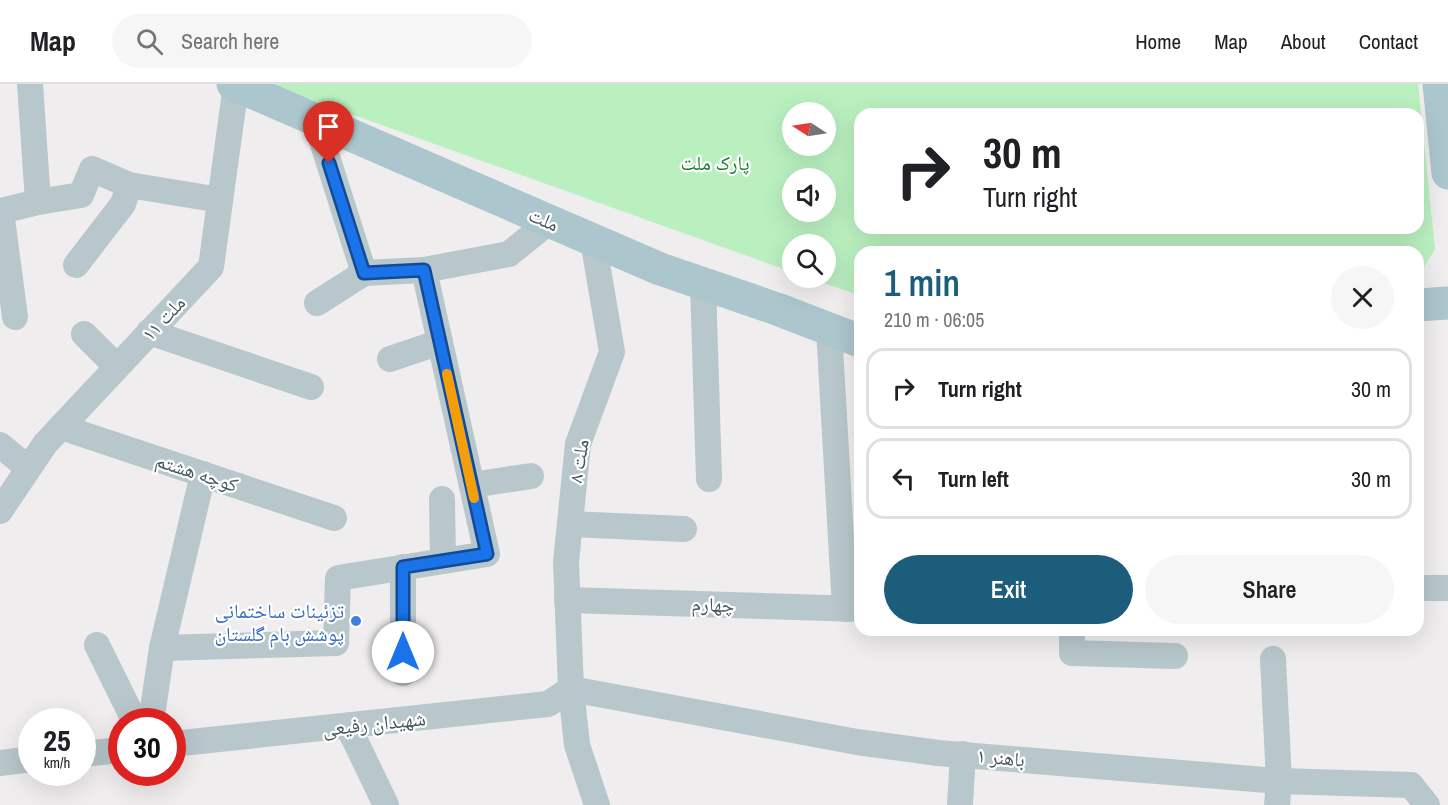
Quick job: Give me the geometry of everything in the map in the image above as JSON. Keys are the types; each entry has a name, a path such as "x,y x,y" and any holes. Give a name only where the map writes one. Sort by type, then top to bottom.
{"main road":[{"name":"ملت","path":"235,84 660,269 854,339"},
{"path":"1439,84 1448,173"},
{"path":"1424,305 1448,303"}],"street":[{"path":"30,84 38,202"},
{"name":"۱۱ ملت","path":"0,511 45,444 211,267 235,84"},
{"path":"315,119 364,273"},
{"path":"15,317 1,211 81,195 92,169 129,185 220,200"},
{"path":"76,265 123,204 129,185"},
{"path":"317,303 364,273 424,270 509,254 550,222"},
{"name":"۸ ملت","path":"593,240 612,352 578,444 566,562 571,689 577,745 597,805"},
{"path":"162,648 336,643 338,578 487,554 424,270"},
{"path":"703,284 709,479"},
{"path":"830,329 852,609"},
{"path":"149,332 311,387"},
{"path":"84,334 117,367"},
{"path":"390,359 440,342"},
{"name":"کوچه هشتم","path":"60,427 334,518"},
{"path":"0,445 28,468"},
{"path":"153,708 162,648 203,474"},
{"path":"472,485 531,476"},
{"path":"442,499 443,561"},
{"path":"570,524 684,529"},
{"path":"403,567 403,673"},
{"path":"1424,588 1448,588"},
{"name":"چهارم","path":"567,600 852,609"},
{"path":"1072,641 1175,656"},
{"path":"97,645 128,708"},
{"path":"1273,659 1278,793"},
{"name":"شهیدان رفیعی","path":"186,743 548,704 571,689"},
{"name":"باهنر ۱","path":"571,689 857,742 1278,793 1411,785 1427,805"},
{"path":"348,726 386,805"},
{"path":"960,805 963,754"},
{"path":"0,763 18,761"}],"green space":[{"name":"پارک ملت","path":"267,84 1418,84 1420,108 854,108 854,234 1424,234 1424,142 1435,249 1424,267 1424,246 854,246 854,293 836,287 836,234 782,234 782,268"}],"slow traffic":[{"path":"447,374 474,498"}],"place":[{"name":"تزئینات ساختمانی پوشش بام گلستان","path":"356,621"}],"route":[{"path":"329,163 364,273 424,270 487,554 403,567 403,652"}]}
